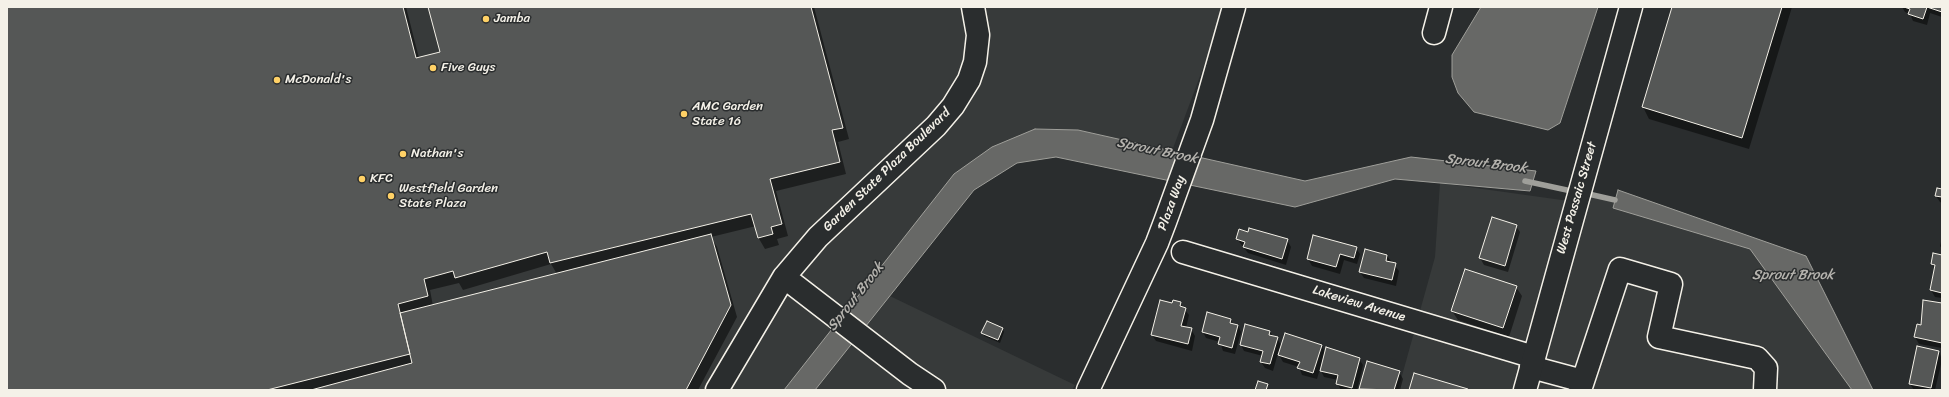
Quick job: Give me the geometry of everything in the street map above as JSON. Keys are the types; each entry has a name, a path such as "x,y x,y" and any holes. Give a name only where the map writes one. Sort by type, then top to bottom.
{"street":[{"name":"Garden State Plaza Boulevard","path":"718,390 784,278 818,237 936,126 953,106 969,80 975,62 978,35 973,7"},
{"name":"Plaza Way","path":"1088,390 1157,243 1194,140 1234,7"},
{"path":"1434,33 1441,7"},
{"name":"West Passaic Street","path":"1525,390 1631,7"},
{"name":"Lakeview Avenue","path":"1183,252 1533,362 1582,386"},
{"path":"1582,386 1620,268 1672,284 1659,337 1757,358 1766,368 1765,390"},
{"path":"784,278 934,390"}],"shaded area":[{"name":"Westfield Garden State Plaza","path":"7,7 1223,7 1212,44 1172,151 1078,130 1035,129 867,285 1075,385 1072,390 7,390"},
{"path":"1440,183 1576,202 1579,192 1615,200 1750,249 1852,390 1398,390 1435,257"}],"water":[{"path":"1481,7 1598,7 1560,123 1548,130 1474,112 1458,93 1452,77 1452,55"},
{"path":"1035,129 1078,130 1305,181 1411,157 1536,171 1530,191 1395,179 1295,207 1056,157 1017,163 974,190 815,390 784,390 954,174 992,147"},
{"name":"Sprout Brook","path":"1618,190 1806,256 1873,390 1852,390 1750,249 1613,208"}],"building":[{"name":"Westfield Garden State Plaza","path":"7,7 403,7 416,58 440,52 428,7 811,7 843,128 832,130 840,162 770,179 782,224 771,227 773,234 758,238 751,214 550,263 547,252 455,278 453,271 424,279 428,296 398,304 410,354 267,390 7,390"},
{"path":"1672,7 1782,7 1742,138 1642,107"},
{"path":"1904,7 1927,7 1923,19 1908,14 1910,9"},
{"path":"1927,7 1942,7 1942,12"},
{"path":"1937,188 1942,189 1942,197 1935,196"},
{"path":"1492,217 1517,225 1505,266 1479,258"},
{"path":"1249,228 1288,239 1282,259 1243,247 1245,242 1236,239 1239,229 1248,232"},
{"path":"711,234 731,305 686,390 311,390 412,363 400,313"},
{"path":"1313,235 1357,247 1354,258 1340,254 1336,267 1307,259"},
{"path":"1365,249 1387,255 1386,261 1396,263 1392,280 1359,272"},
{"path":"1933,253 1942,255 1942,293 1930,290 1935,265 1931,264"},
{"path":"1465,269 1517,286 1503,328 1451,311"},
{"path":"1160,300 1172,303 1173,300 1181,302 1180,306 1186,308 1181,326 1192,328 1188,344 1151,335"},
{"path":"1923,300 1942,303 1942,343 1914,337 1917,324 1921,325"},
{"path":"1207,312 1231,319 1230,323 1238,325 1232,348 1218,344 1220,337 1202,332"},
{"path":"987,321 1003,328 998,340 981,333"},
{"path":"1245,324 1270,331 1269,335 1278,337 1270,364 1260,362 1263,351 1240,345"},
{"path":"1285,333 1322,345 1313,373 1297,368 1300,362 1278,355"},
{"path":"1917,346 1939,351 1931,388 1909,384"},
{"path":"1326,347 1360,358 1352,388 1336,384 1338,375 1320,371"},
{"path":"1367,361 1400,371 1394,390 1359,389"},
{"path":"1414,373 1468,389 1468,390 1409,390"},
{"path":"1258,381 1268,384 1266,390 1255,390"}],"waterway":[{"name":"Sprout Brook","path":"1525,181 1576,192"},
{"name":"Sprout Brook","path":"1584,193 1615,200"}],"place":[{"name":"Jamba","path":"486,19"},
{"name":"Five Guys","path":"433,68"},
{"name":"McDonald's","path":"277,80"},
{"name":"AMC Garden State 16","path":"684,114"},
{"name":"Nathan's","path":"403,154"},
{"name":"KFC","path":"362,179"},
{"name":"Westfield Garden State Plaza","path":"391,196"}]}
